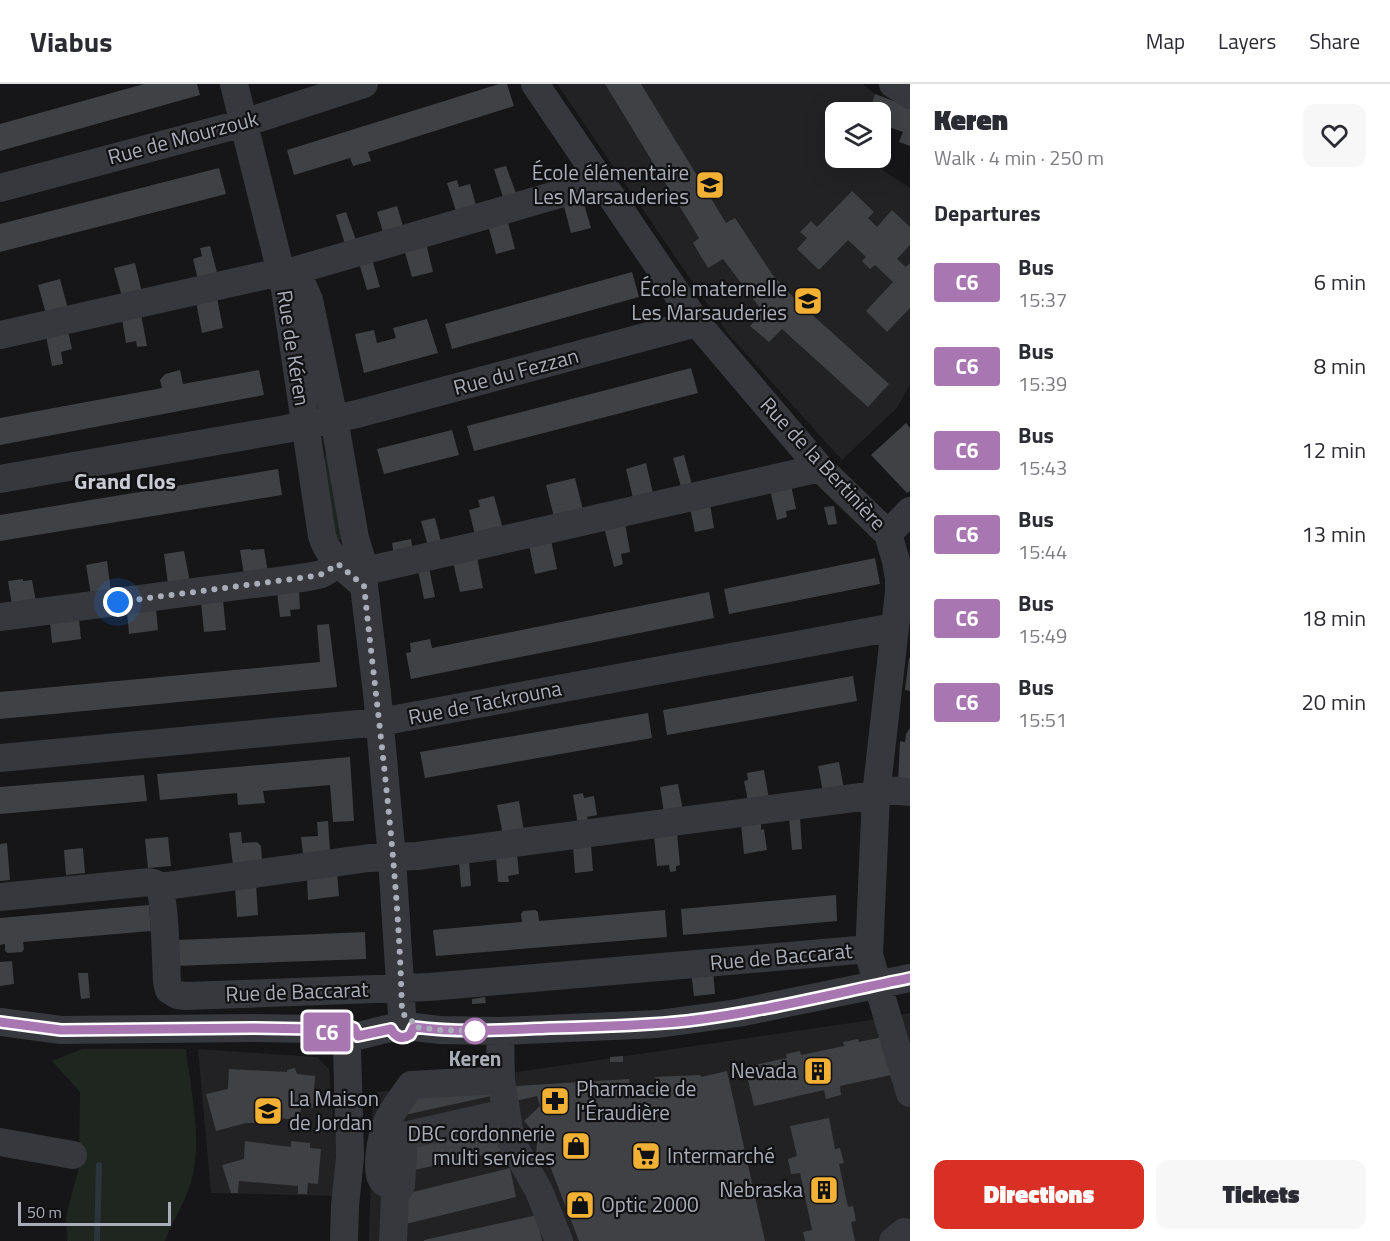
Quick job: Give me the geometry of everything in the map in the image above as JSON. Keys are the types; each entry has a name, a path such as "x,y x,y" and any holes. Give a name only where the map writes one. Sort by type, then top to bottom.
{"street":[{"name":"Rue de Kéren","path":"234,84 285,272 285,290 322,536 328,551 338,564 364,578"},
{"name":"Rue de Mourzouk","path":"0,188 244,123 364,84"},
{"name":"Rue de la Bertinière","path":"535,84 697,323 820,468 888,534 899,579 877,792 869,949 877,985 881,989 910,1093"},
{"path":"893,84 910,95"},
{"path":"0,335 285,272 601,182"},
{"name":"Rue de Kéren","path":"285,272 301,282 309,300 364,578 392,858 402,1015"},
{"name":"Rue du Fezzan","path":"334,419 697,323"},
{"name":"Rue de Kéren","path":"306,424 334,419"},
{"path":"0,479 306,424"},
{"path":"364,578 820,468"},
{"path":"888,534 910,511"},
{"path":"0,617 308,577 322,574 338,564"},
{"name":"Rue de Tackrouna","path":"0,758 380,722 894,627"},
{"path":"0,897 149,882 159,887 369,858 392,858 877,792 910,792"},
{"name":"Rue de Baccarat","path":"159,887 162,900 167,982 170,990 177,995 402,1015 678,967 869,949"},
{"path":"0,1022 61,1030 313,1029 347,1039 402,1015 440,1030 620,1026 688,1021 738,1014 910,978"},
{"path":"500,1030 501,1080 511,1141 544,1204 559,1241"},
{"path":"344,1241 350,1157 347,1039"},
{"path":"401,1186 389,1185 382,1181 379,1175 380,1150 386,1124 411,1085 501,1080"},
{"path":"428,1130 453,1083"},
{"path":"393,1241 394,1195 401,1186 404,1136 505,1113"},
{"path":"0,1142 73,1155"}],"shaded area":[{"path":"557,84 863,84 875,94 872,102 825,102 825,168 879,168 910,188 910,384 897,408 842,460 728,334"},
{"path":"325,455 330,455 341,539 336,539 320,461 325,460"},
{"path":"910,1013 910,1241 369,1241 373,1093"},
{"path":"82,1049 186,1049 195,1121 196,1157 188,1191 165,1241 67,1241 66,1216 79,1167 80,1092 52,1061"},
{"name":"La Maison de Jordan","path":"198,1049 317,1057 329,1069 336,1153 334,1196 211,1193"}],"building":[{"path":"144,84 197,84 200,95 0,151 0,124"},
{"path":"499,84 507,84 514,106 368,152 371,161 353,166 350,158 294,175 287,150"},
{"path":"605,84 641,84 726,223 735,218 772,274 796,300 889,384 868,407 782,329 769,342 750,326 763,312 723,259 708,268 693,243 699,238"},
{"path":"875,94 910,107 910,146 899,142 903,132 891,128 891,102 872,102"},
{"path":"506,166 516,193 503,197 494,169"},
{"path":"219,168 226,194 0,252 0,224"},
{"path":"457,180 459,187 470,184 476,205 456,211 447,183"},
{"path":"852,191 874,212 868,218 877,227 892,210 910,227 910,245 897,259 906,267 910,263 910,308 887,332 866,311 893,282 875,265 870,269 862,261 866,257 848,240 819,270 797,249 807,238 800,232 811,221 817,227"},
{"path":"582,197 591,228 571,233 563,203"},
{"path":"397,206 403,226 383,232 377,212"},
{"path":"346,212 356,240 345,244 336,215"},
{"path":"507,219 515,249 496,254 488,225"},
{"path":"426,243 433,272 412,277 404,249"},
{"path":"210,246 218,276 198,280 193,259 202,256 200,248"},
{"path":"372,259 380,287 367,290 359,263"},
{"path":"135,263 142,293 122,297 114,268"},
{"path":"632,272 639,297 452,349 445,324"},
{"path":"60,279 68,309 46,314 38,285"},
{"path":"217,298 223,328 202,333 196,302"},
{"path":"141,314 147,346 137,347 136,341 126,343 122,319"},
{"path":"427,319 438,353 364,373 355,334 374,330 377,343 396,338 393,328"},
{"path":"68,331 72,349 61,352 63,364 52,366 46,336"},
{"path":"691,368 698,393 474,451 467,426"},
{"path":"180,370 183,384 259,370 264,395 0,445 0,418 162,388 160,380 165,374"},
{"path":"906,423 910,428 910,491 907,493 871,455"},
{"path":"452,430 459,455 384,474 377,449"},
{"path":"684,455 692,485 681,487 673,458"},
{"path":"646,463 653,493 633,498 626,469"},
{"path":"278,469 282,495 0,541 0,515"},
{"path":"575,478 583,510 554,517 546,485"},
{"path":"791,485 796,509 786,511 787,517 777,520 770,490"},
{"path":"494,496 503,529 475,535 469,510 480,507 478,500"},
{"path":"710,504 714,528 695,532 690,508"},
{"path":"834,506 837,524 828,525 824,507"},
{"path":"435,518 441,542 428,546 421,521"},
{"path":"625,523 630,552 621,554 623,564 614,567 604,527"},
{"path":"411,539 413,552 394,556 392,543"},
{"path":"551,540 557,569 535,574 529,545"},
{"path":"264,549 268,572 244,575 240,550"},
{"path":"184,551 190,582 168,584 164,554"},
{"path":"477,557 483,588 460,592 453,562"},
{"path":"875,558 880,584 729,614 724,589"},
{"path":"107,561 111,592 91,595 86,565"},
{"path":"429,568 435,597 424,599 418,570"},
{"path":"23,579 23,581 32,580 36,602 12,605 8,581"},
{"path":"299,590 300,609 290,610 291,616 280,617 277,592"},
{"path":"709,592 714,618 411,679 406,653 411,652 410,643 430,639 432,648"},
{"path":"223,600 226,630 204,632 201,602"},
{"path":"156,609 158,630 129,634 127,612"},
{"path":"79,619 81,639 52,643 50,622"},
{"path":"329,624 337,687 0,719 0,692 320,662 317,625"},
{"path":"910,658 910,691 905,690"},
{"path":"853,676 857,701 667,735 663,710"},
{"path":"648,713 652,738 425,778 420,752"},
{"path":"910,728 910,783 898,783 900,741 905,742"},
{"path":"350,757 354,821 333,822 330,785 263,791 265,803 238,805 237,793 160,800 157,774"},
{"path":"839,762 844,789 823,792 818,766"},
{"path":"764,770 769,799 748,801 744,781 748,780 747,773"},
{"path":"144,775 147,801 0,814 0,787"},
{"path":"678,784 683,811 664,813 660,787"},
{"path":"583,793 584,798 594,796 597,815 587,817 589,823 578,825 573,795"},
{"path":"519,801 524,832 503,835 497,805"},
{"path":"800,817 802,849 792,850 789,818"},
{"path":"328,821 330,851 303,854 301,837 318,836 317,822"},
{"path":"761,822 767,850 744,854 741,824"},
{"path":"241,832 242,843 257,842 261,846 262,861 233,865 229,833"},
{"path":"677,833 680,865 676,866 676,871 670,872 669,865 657,866 654,836"},
{"path":"168,837 171,866 148,868 145,839"},
{"path":"7,843 10,880 0,881 0,844"},
{"path":"591,845 593,871 575,873 573,847"},
{"path":"83,848 85,873 66,875 64,850"},
{"path":"517,854 519,874 508,876 509,882 498,882 496,857"},
{"path":"469,861 471,886 461,887 459,862"},
{"path":"337,873 339,896 308,900 307,877"},
{"path":"256,884 258,915 237,917 235,887"},
{"path":"836,895 837,921 683,935 681,909"},
{"path":"149,905 151,931 23,942 22,952 8,953 5,951 5,944 0,945 0,918"},
{"path":"665,910 667,937 436,956 433,930 522,922 523,911 538,912 539,921"},
{"path":"365,932 366,959 174,966 178,940"},
{"path":"12,961 14,984 0,986 0,962"},
{"path":"713,970 715,994 694,996 691,972"},
{"path":"78,973 88,973 90,998 81,999"},
{"path":"485,997 486,1003 472,1004 472,999"},
{"name":"Nevada","path":"883,1037 891,1075 840,1086 841,1095 826,1099 824,1090 754,1106 745,1067 787,1058 786,1054 800,1051 801,1055 844,1046 843,1042 858,1039 859,1042"},
{"path":"623,1056 623,1062 610,1062 610,1057"},
{"path":"295,1068 297,1074 315,1076 313,1108 301,1107 300,1120 265,1117 266,1104 256,1103 254,1123 216,1131 206,1094 228,1089 229,1069 287,1072"},
{"name":"Intermarché","path":"727,1071 765,1241 579,1241 546,1156 536,1156 537,1142 528,1137 528,1131 531,1129 524,1121 540,1106 537,1096 498,1105 496,1095 372,1122 381,1104 403,1093 629,1079 630,1086 642,1083 643,1087 657,1083 655,1077 700,1075 701,1077"},
{"name":"Nebraska","path":"829,1118 835,1149 840,1148 844,1163 839,1164 848,1207 853,1206 856,1221 851,1222 855,1241 805,1241 803,1232 812,1230 800,1173 791,1174 788,1159 797,1156 790,1126"},
{"path":"496,1122 502,1151 414,1170 413,1143"},
{"path":"245,1141 291,1147 291,1141 310,1143 310,1148 321,1149 318,1184 308,1183 307,1194 298,1194 298,1186 239,1181 238,1193 231,1193 222,1165 244,1159"},
{"path":"510,1168 516,1197 406,1224 405,1194"},
{"path":"537,1215 542,1241 424,1241 424,1240"}],"waterway":[{"path":"97,1241 99,1165"}],"bus line":[{"name":"C6","path":"0,1022 61,1030 313,1029 337,1035 342,1028 350,1026 354,1028 358,1036 391,1029 395,1035 403,1038 410,1035 414,1027 440,1030 500,1030 688,1021 738,1014 910,978"}],"place":[{"name":"École élémentaire Les Marsauderies","path":"710,185"},
{"name":"École maternelle Les Marsauderies","path":"808,301"},
{"name":"Keren","path":"475,1031"},
{"name":"Nevada","path":"818,1071"},
{"name":"Pharmacie de l'Éraudière","path":"555,1101"},
{"name":"La Maison de Jordan","path":"268,1111"},
{"name":"DBC cordonnerie multi services","path":"576,1146"},
{"name":"Intermarché","path":"646,1156"},
{"name":"Nebraska","path":"824,1190"},
{"name":"Optic 2000","path":"580,1205"}],"district":[{"name":"Grand Clos","path":"125,481"}],"route":[{"path":"118,602 308,577 322,574 338,564 364,586 377,693 392,858 402,1014 411,1018 414,1027 477,1031 475,1031"}]}
